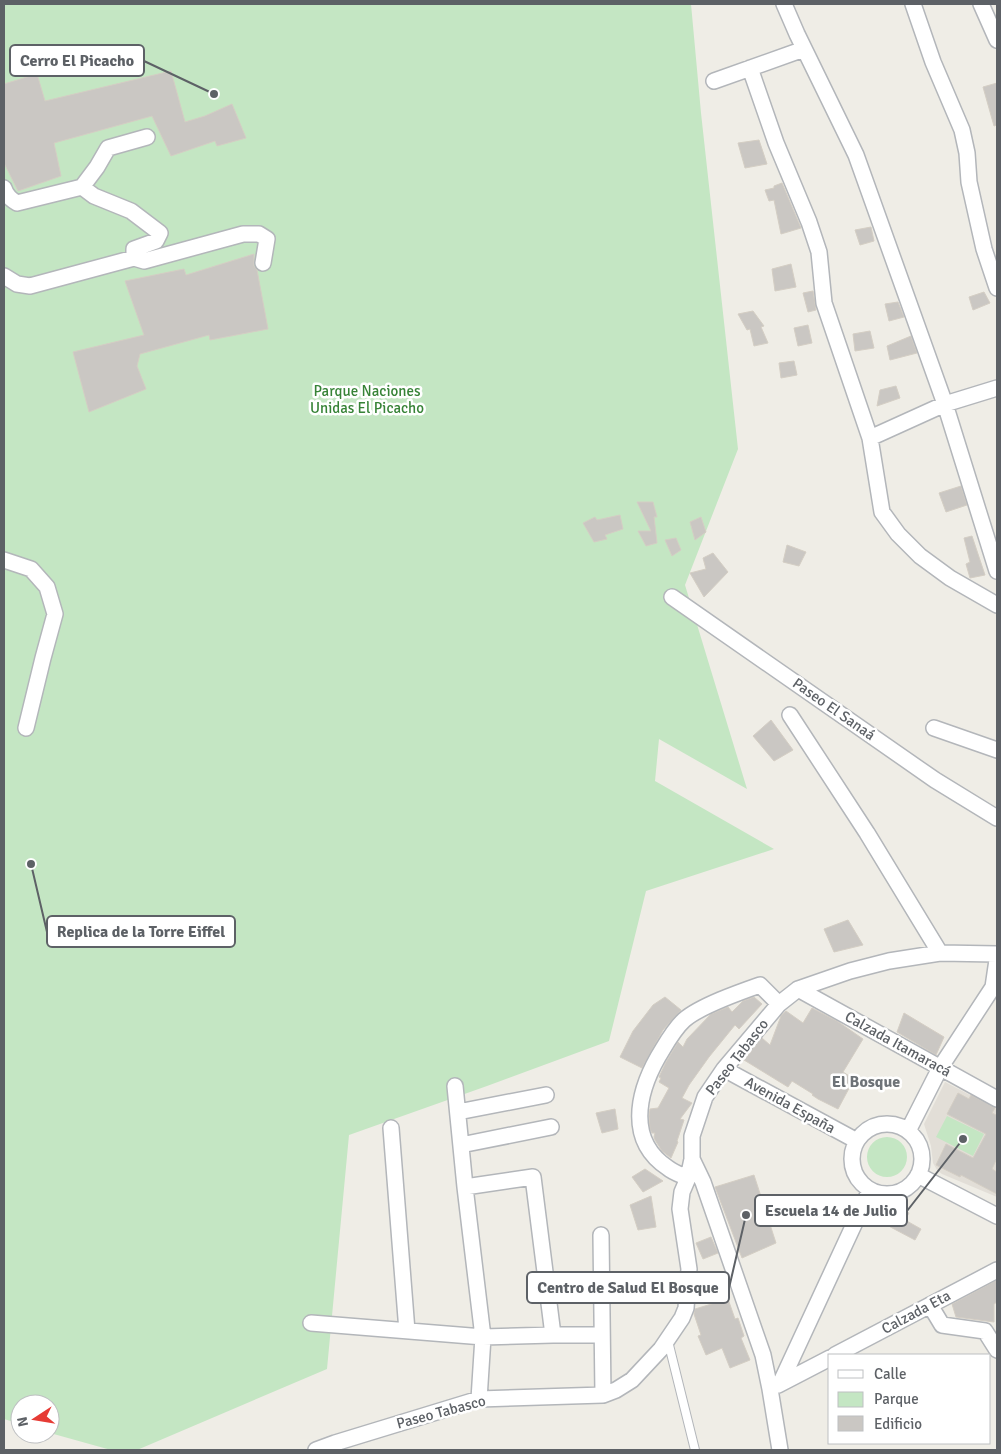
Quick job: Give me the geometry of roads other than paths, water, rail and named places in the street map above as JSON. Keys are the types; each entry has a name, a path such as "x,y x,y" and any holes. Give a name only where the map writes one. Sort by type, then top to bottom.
{"street":[{"path":"784,4 856,155 945,404 997,571"},
{"path":"913,4 933,62 962,130 967,153 969,182 984,249 997,288"},
{"path":"981,4 997,40"},
{"path":"714,81 804,48"},
{"path":"750,68 776,143 809,222 819,252 824,303 870,438 882,512 898,534 920,556 950,578 997,605"},
{"path":"4,188 5,193 17,203 82,187 108,148 148,137"},
{"path":"82,187 94,196 131,211 160,233 156,241 134,249 134,258"},
{"path":"4,276 17,284 30,286 134,258 144,261 243,234 259,234 267,239 263,264"},
{"path":"870,438 945,404 997,388"},
{"path":"4,560 31,569 47,587 55,614 42,658 26,728"},
{"name":"Paseo El Sanaá","path":"672,597 935,780 997,818"},
{"path":"790,715 868,832 940,953"},
{"path":"934,728 997,750"},
{"name":"Paseo Tabasco","path":"316,1450 479,1399 604,1395 632,1380 667,1340 682,1318 686,1308 689,1269 680,1209 682,1192 688,1178 692,1159 692,1136 705,1097 724,1069 779,1004 798,989 850,971 889,962 940,953 997,954"},
{"path":"908,1131 940,1068 995,988 997,960"},
{"path":"688,1178 668,1169 649,1152 642,1137 639,1109 643,1088 650,1070 671,1034 685,1019 702,1009 760,985 779,1004"},
{"name":"Calzada Itamaracá","path":"798,989 997,1099"},
{"name":"Avenida España","path":"724,1069 856,1142"},
{"path":"455,1086 482,1338 479,1399"},
{"path":"458,1112 546,1095"},
{"path":"884,1124 892,1124 908,1131 920,1146 922,1156 918,1175 912,1184 892,1194 870,1190 856,1174 852,1163 856,1142 868,1129 884,1124"},
{"path":"461,1145 551,1127"},
{"path":"391,1128 407,1331"},
{"path":"692,1159 703,1182 775,1387 780,1450"},
{"path":"918,1175 997,1216"},
{"path":"465,1187 533,1177 553,1335"},
{"path":"775,1387 870,1190"},
{"path":"601,1235 604,1395"},
{"name":"Calzada Eta","path":"837,1354 997,1270"},
{"path":"930,1305 942,1325 991,1332 997,1350"},
{"path":"312,1323 482,1338 602,1335"},
{"path":"775,1387 828,1359"}],"lane":[{"path":"667,1340 695,1450"}],"place":[{"name":"Cerro El Picacho","path":"214,94"},
{"name":"Replica de la Torre Eiffel","path":"31,864"},
{"name":"Escuela 14 de Julio","path":"963,1139"},
{"name":"Centro de Salud El Bosque","path":"746,1215"}],"district":[{"name":"El Bosque","path":"866,1082"}],"park label":[{"name":"Parque Naciones Unidas El Picacho","path":"367,400"}]}
